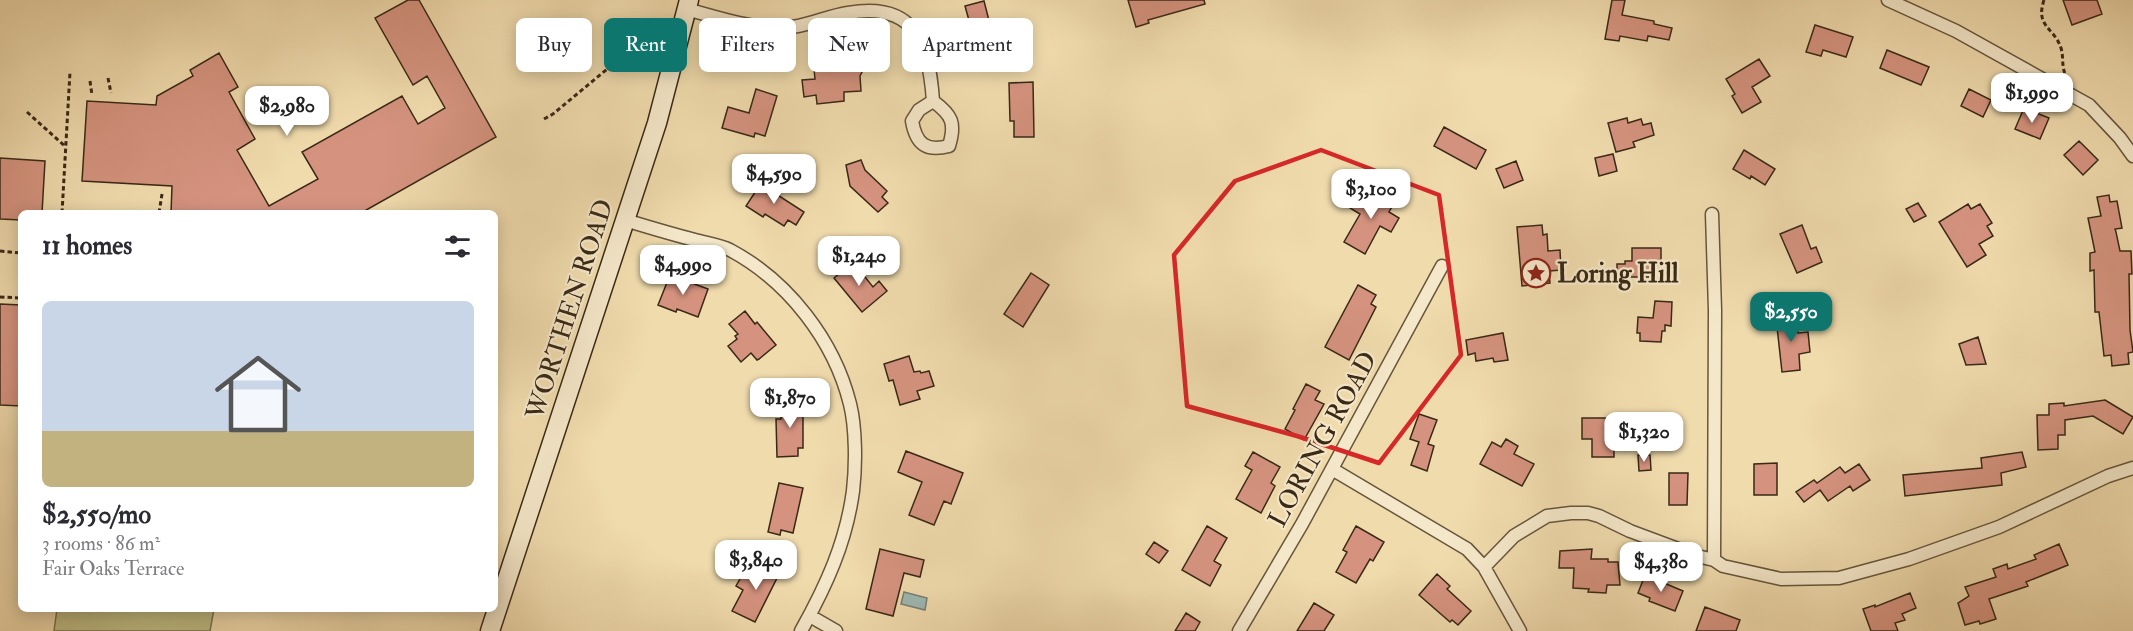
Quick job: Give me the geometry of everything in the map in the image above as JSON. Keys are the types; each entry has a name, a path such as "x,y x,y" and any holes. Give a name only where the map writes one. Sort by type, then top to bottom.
{"main road":[{"name":"WORTHEN ROAD","path":"498,607 657,123 688,4"},
{"name":"WORTHEN ROAD","path":"490,631 496,612"}],"street":[{"path":"1888,0 1956,31 2089,105 2120,138 2133,156"},
{"path":"688,4 742,24 777,28 809,25 847,13 874,11 895,14 913,27 924,47 932,81 933,100"},
{"path":"1712,214 1715,310 1714,560"},
{"path":"625,220 727,249 754,264 795,301 817,330 834,361 850,405 854,443 853,490 840,548 828,581 801,631"},
{"name":"LORING ROAD","path":"1239,631 1332,469 1442,266"},
{"path":"1484,567 1514,536 1547,516 1588,513 1697,556 1714,560 1723,566 1781,579 1839,579 1909,559 1999,527 2108,476 2133,468"},
{"path":"1332,469 1467,549 1484,567 1520,631"},
{"path":"810,616 836,631"}],"path":[{"path":"2044,0 2041,11 2043,22 2061,50 2062,67 2068,80 2065,92"},
{"path":"62,210 70,72"},
{"path":"544,119 604,72"},
{"path":"108,78 111,93"},
{"path":"90,81 92,95"},
{"path":"27,112 66,147"},
{"path":"159,210 162,194"},
{"path":"0,251 18,253"},
{"path":"0,297 18,298"}],"highlighted area":[{"path":"1321,150 1439,195 1461,355 1379,463 1297,436 1187,406 1174,255 1235,181"}],"shaded area":[{"path":"57,612 213,612 210,631 54,631"}],"water":[{"path":"904,592 927,598 925,610 901,604"}],"building":[{"path":"408,0 419,0 496,137 366,210 171,210 172,186 82,181 87,101 156,105 157,96 193,76 190,70 219,53 238,87 229,92 255,139 237,150 269,206 318,179 302,152 402,96 418,124 445,108 427,76 413,85 375,18"},
{"path":"1128,0 1204,0 1205,4 1148,20 1149,23 1136,27"},
{"path":"1612,0 1625,0 1622,15 1654,21 1654,24 1672,28 1669,40 1648,36 1647,41 1620,36 1619,41 1605,39"},
{"path":"2063,0 2097,0 2102,14 2072,25"},
{"path":"984,1 988,18 968,18 965,6"},
{"path":"1815,25 1853,37 1846,57 1823,50 1821,56 1806,52"},
{"path":"1887,50 1929,67 1921,85 1880,68"},
{"path":"1759,59 1770,76 1752,87 1761,102 1742,113 1732,96 1735,94 1726,79"},
{"path":"814,72 862,72 860,76 861,91 844,92 844,101 817,104 816,95 804,97 802,80 815,79"},
{"path":"1033,82 1034,137 1014,137 1014,121 1010,121 1009,83"},
{"path":"756,89 777,96 765,136 755,133 754,137 722,128 728,107 749,113"},
{"path":"1969,89 1991,100 1983,117 1961,106"},
{"path":"2024,108 2049,118 2040,139 2015,129"},
{"path":"1627,118 1628,123 1641,119 1643,125 1651,123 1654,135 1633,142 1635,147 1616,152 1608,123"},
{"path":"1444,127 1486,150 1476,169 1434,146"},
{"path":"2079,141 2098,160 2083,175 2064,155"},
{"path":"1744,150 1775,169 1765,185 1733,169"},
{"path":"1613,154 1617,171 1599,176 1595,158"},
{"path":"0,158 45,161 42,210 18,210 18,220 0,219"},
{"path":"861,160 865,170 887,191 882,197 888,203 878,212 850,186 846,165"},
{"path":"1516,161 1523,180 1504,188 1496,169"},
{"path":"763,180 779,190 776,194 804,212 796,225 788,220 784,226 765,214 763,217 746,206"},
{"path":"1379,188 1397,198 1389,212 1399,218 1391,232 1380,226 1365,254 1344,242 1360,214 1350,208 1357,195 1371,203"},
{"path":"2109,195 2110,202 2117,201 2122,228 2115,229 2120,251 2131,251 2132,274 2129,274 2130,330 2133,352 2128,353 2129,364 2112,366 2111,355 2104,356 2099,312 2095,312 2094,270 2090,271 2090,253 2095,252 2088,218 2101,216 2097,197"},
{"path":"1918,203 1926,216 1914,222 1906,209"},
{"path":"1968,204 1971,209 1980,204 1992,223 1987,226 1993,236 1979,244 1986,255 1967,267 1939,222"},
{"path":"1542,225 1543,235 1547,234 1548,251 1560,250 1561,270 1549,271 1550,283 1522,286 1517,227"},
{"path":"1802,225 1811,249 1816,247 1822,262 1797,273 1780,234"},
{"path":"1632,248 1661,248 1661,265 1651,265 1651,277 1617,277 1617,264 1632,261"},
{"path":"853,262 873,287 879,281 887,291 862,312 834,278"},
{"path":"1031,273 1049,285 1023,327 1004,314"},
{"path":"670,275 708,289 698,317 658,305"},
{"path":"1358,285 1376,295 1371,304 1376,307 1349,360 1325,347"},
{"path":"1655,301 1672,302 1671,326 1665,325 1661,342 1640,341 1640,333 1637,333 1638,317 1653,318"},
{"path":"0,304 18,305 18,406 0,405"},
{"path":"745,311 776,345 757,360 751,353 741,362 728,346 737,339 735,336 738,334 729,324"},
{"path":"1796,316 1798,333 1808,332 1810,352 1799,354 1800,370 1782,372 1776,318"},
{"path":"1503,333 1508,360 1494,362 1493,358 1476,361 1475,353 1468,355 1466,340"},
{"path":"1978,337 1986,364 1966,365 1959,344"},
{"path":"909,356 914,372 929,371 934,386 917,391 920,399 900,405 893,380 889,381 884,364"},
{"path":"1306,384 1320,391 1315,400 1324,404 1304,440 1285,429"},
{"path":"781,400 803,400 803,448 798,448 798,456 777,457 776,419 781,419"},
{"path":"2105,400 2133,417 2123,434 2093,416 2065,420 2065,435 2058,435 2058,449 2038,450 2037,415 2049,415 2049,404 2064,403 2064,406"},
{"path":"1419,414 1437,420 1428,444 1434,446 1427,471 1411,465 1419,442 1410,439"},
{"path":"1582,418 1610,418 1610,433 1614,433 1614,457 1592,457 1592,439 1582,439"},
{"path":"1506,439 1518,446 1514,454 1534,464 1522,486 1480,464 1492,442 1501,447"},
{"path":"906,451 963,473 951,504 944,501 934,525 909,515 922,482 898,472"},
{"path":"1253,452 1280,467 1271,483 1275,486 1261,513 1236,499 1252,470 1245,466"},
{"path":"2022,452 2026,467 2001,473 2002,485 1905,496 1903,475 1982,468 1981,458"},
{"path":"1638,455 1650,455 1651,470 1639,471"},
{"path":"1777,463 1777,495 1754,495 1754,464"},
{"path":"1859,464 1870,480 1853,491 1850,486 1828,501 1820,490 1804,502 1796,492 1814,480 1817,483 1840,467 1845,473"},
{"path":"1669,473 1688,473 1687,505 1669,505"},
{"path":"779,483 803,488 793,533 781,530 780,535 768,532"},
{"path":"1207,526 1227,538 1214,561 1221,565 1210,586 1182,570"},
{"path":"1356,526 1384,542 1373,561 1370,559 1356,583 1336,572 1347,552 1343,550"},
{"path":"1154,542 1168,551 1159,563 1146,554"},
{"path":"2059,544 2068,565 2026,582 2028,586 1989,599 1996,619 1980,624 1979,621 1965,625 1958,603 1969,596 1965,587 1996,577 1993,569 2007,564 2008,569 2036,559 2034,555"},
{"path":"880,549 924,560 920,577 904,573 893,616 866,609"},
{"path":"1592,549 1591,559 1608,559 1608,562 1618,562 1620,585 1607,585 1606,593 1573,588 1574,568 1559,568 1560,551"},
{"path":"762,560 781,570 755,622 732,611 743,590 736,586 744,572 753,578"},
{"path":"1437,574 1450,586 1447,589 1471,611 1458,625 1452,620 1450,622 1419,595"},
{"path":"1645,575 1683,591 1675,611 1649,601 1650,598 1638,593"},
{"path":"1910,593 1916,608 1902,614 1905,620 1895,623 1898,631 1871,631 1863,609 1875,605 1875,607"},
{"path":"1314,603 1334,615 1324,631 1297,631"},
{"path":"1705,607 1740,620 1736,631 1696,631"},
{"path":"1186,613 1200,622 1195,631 1175,631"}],"place":[{"name":"Loring Hill","path":"1536,273"}]}
